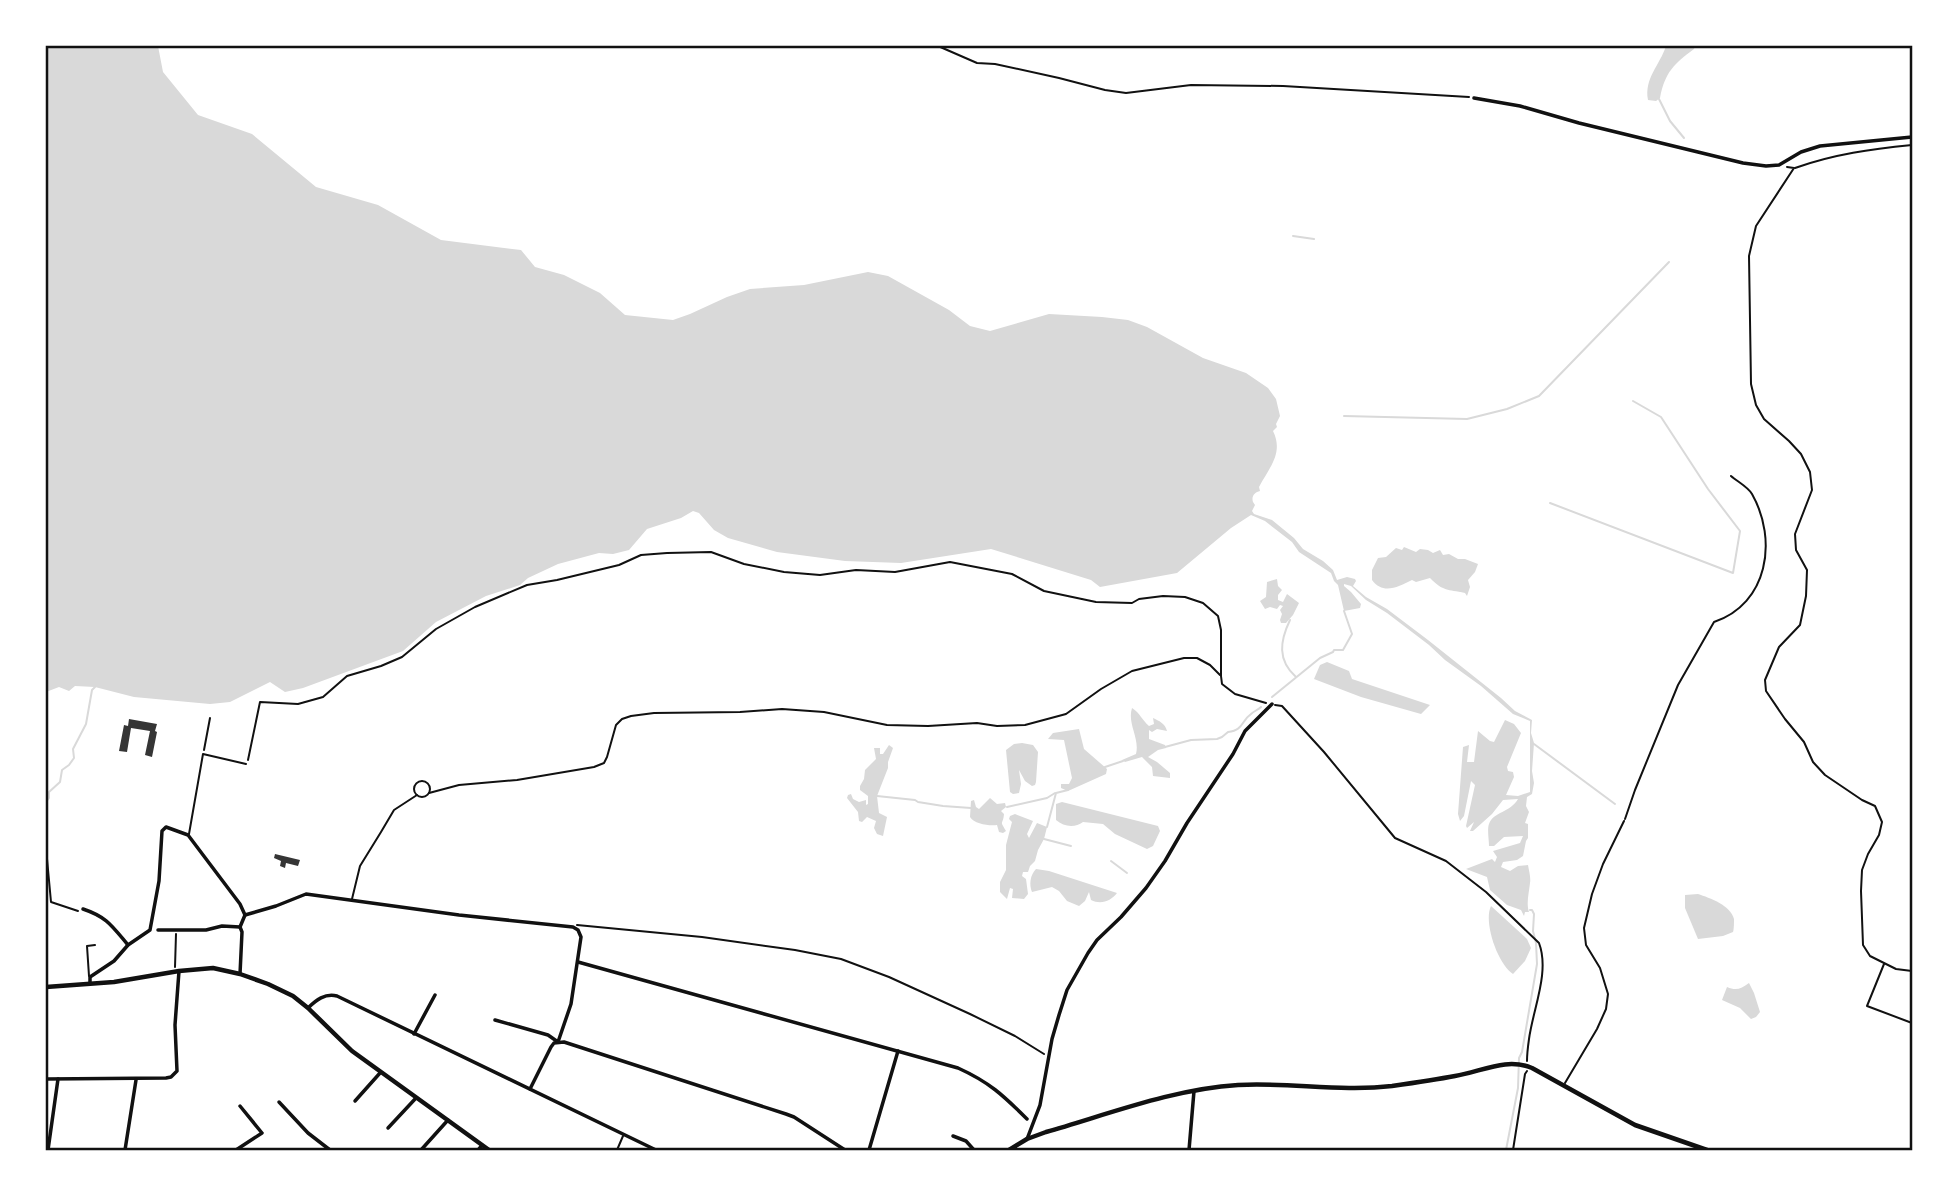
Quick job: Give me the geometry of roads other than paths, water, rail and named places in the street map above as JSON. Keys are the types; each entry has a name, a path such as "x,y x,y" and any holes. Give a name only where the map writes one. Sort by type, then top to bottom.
{"street":[{"path":"1474,98 1520,106 1579,123 1743,163 1766,166 1779,165 1801,152 1820,146 1913,137"},
{"path":"1027,1139 1040,1105 1052,1039 1067,990 1097,940 1121,917 1166,861 1245,731 1272,704"},
{"path":"90,980 114,961 128,945 150,930 159,881 162,829 166,827 188,835 236,898 244,915 240,927 240,974"},
{"path":"244,915 306,894 573,927 581,937 578,962 571,1004 558,1042"},
{"path":"83,909 99,914 109,922 128,945"},
{"path":"158,930 240,927"},
{"path":"578,962 958,1068 981,1078 1027,1119"},
{"path":"46,987 90,980 114,982 213,968 240,974 285,991 308,1008 352,1051 380,1073 489,1150"},
{"path":"46,1079 136,1079 166,1078 174,1075 177,1071 177,971"},
{"path":"308,1008 321,997 330,994 656,1150"},
{"path":"414,1034 435,995"},
{"path":"495,1020 548,1035 558,1042"},
{"path":"530,1090 551,1046 564,1042 789,1115 845,1150"},
{"path":"869,1150 898,1051"},
{"path":"1009,1150 1027,1139 1195,1091 1267,1084 1371,1088 1458,1076 1515,1063 1525,1065 1634,1125 1707,1150"},
{"path":"355,1101 380,1073"},
{"path":"48,1150 58,1079"},
{"path":"125,1150 136,1079"},
{"path":"1189,1150 1195,1091"},
{"path":"388,1128 416,1098"},
{"path":"279,1101 309,1133 330,1150"},
{"path":"236,1150 262,1133 240,1106"},
{"path":"421,1150 448,1119"},
{"path":"953,1136 966,1141 974,1150"},
{"path":"478,1150 482,1145"}],"lane":[{"path":"188,835 203,754 246,764"},
{"path":"352,900 360,866 394,810 417,795 425,797 429,793 429,785 421,781 415,786 417,795"},
{"path":"1564,1086 1606,1009 1608,994 1600,968 1586,945 1584,928 1603,864 1624,821"},
{"path":"90,980 87,946 95,944"},
{"path":"617,1150 623,1135"}],"waterway":[{"path":"1659,99 1670,121 1684,138"},
{"path":"1293,236 1314,239"},
{"path":"1344,416 1467,419 1507,409 1539,396 1669,262"},
{"path":"1550,503 1733,573 1740,531 1708,489 1661,417 1633,401"},
{"path":"1272,697 1320,658 1334,650 1343,650 1352,634 1344,611"},
{"path":"1290,620 1282,650 1286,664 1296,677"},
{"path":"46,802 49,792 60,782 62,770 74,758 73,749 86,724 92,690 95,687"},
{"path":"1165,747 1191,740 1222,737 1240,727 1261,707"},
{"path":"1534,744 1615,804"},
{"path":"1105,767 1123,761"},
{"path":"1047,827 1056,793 1068,790"},
{"path":"1007,807 1047,798 1055,793"},
{"path":"877,796 971,808"},
{"path":"1044,839 1071,846"},
{"path":"1111,861 1127,873"},
{"path":"1506,1150 1518,1088 1519,1058 1537,964 1534,914 1530,910"}]}
